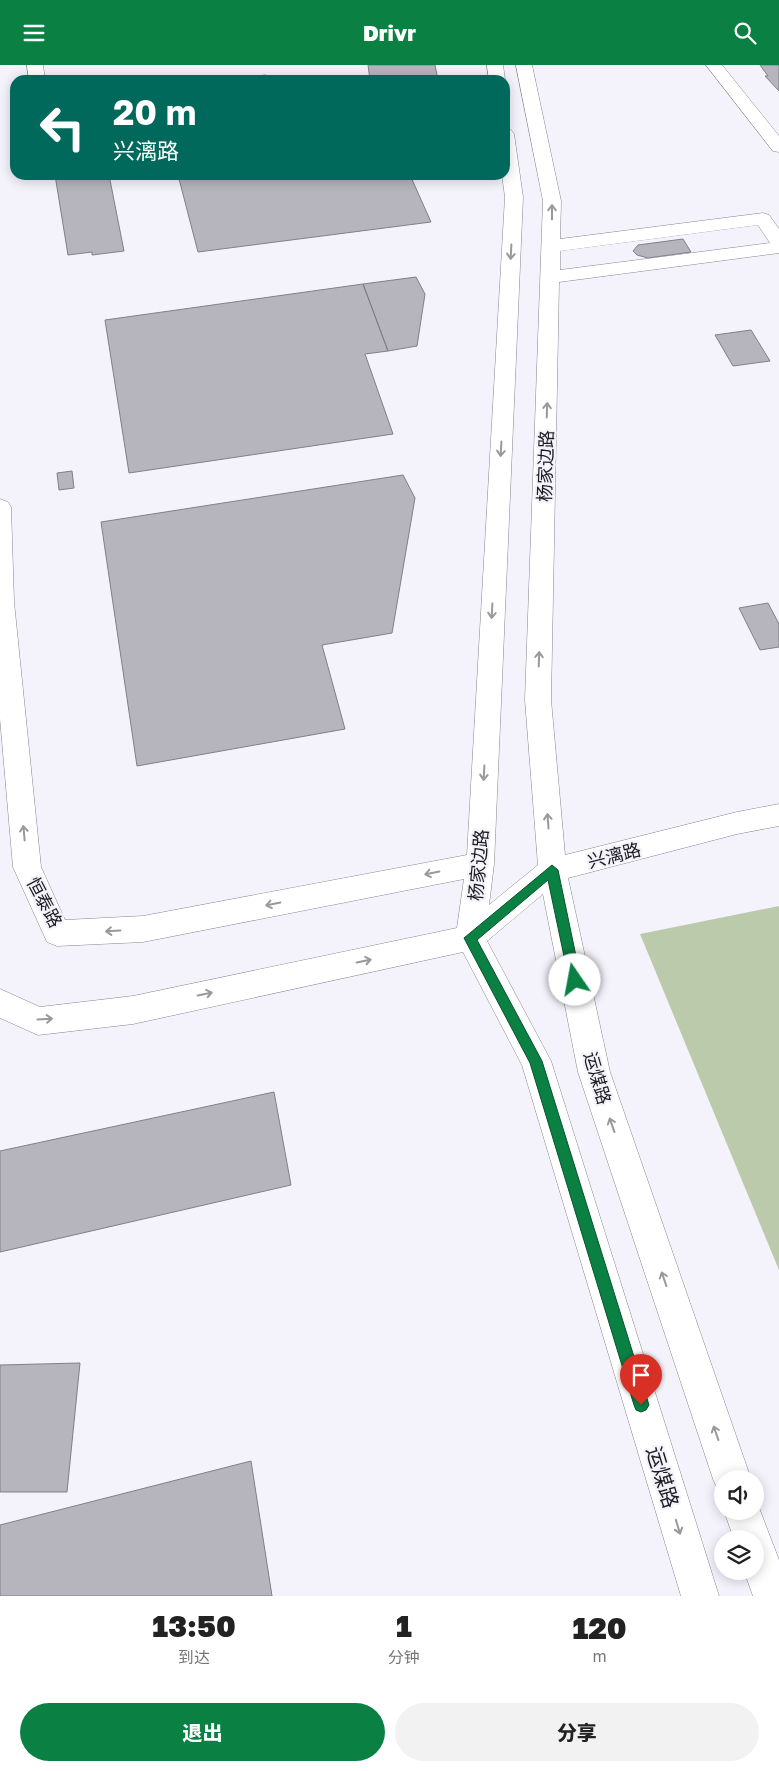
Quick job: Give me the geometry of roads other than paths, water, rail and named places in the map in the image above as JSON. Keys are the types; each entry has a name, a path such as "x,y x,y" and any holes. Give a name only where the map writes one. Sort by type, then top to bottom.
{"street":[{"name":"杨家边路","path":"524,65 552,201 538,700 552,870"},
{"path":"714,65 779,147"},
{"name":"杨家边路","path":"470,938 480,864 514,197 510,169"},
{"path":"552,246 771,218 779,241"},
{"path":"551,277 779,247"},
{"name":"恒泰路","path":"0,507 2,602 27,867 57,933 143,929 480,864"},
{"name":"兴漓路","path":"470,938 552,870 737,823 779,815"},
{"name":"运煤路","path":"552,870 594,1072 729,1470"},
{"path":"0,1003 38,1021 133,1009 470,938"},
{"name":"运煤路","path":"470,938 536,1061 700,1596"},
{"path":"764,1572 772,1596"}]}
